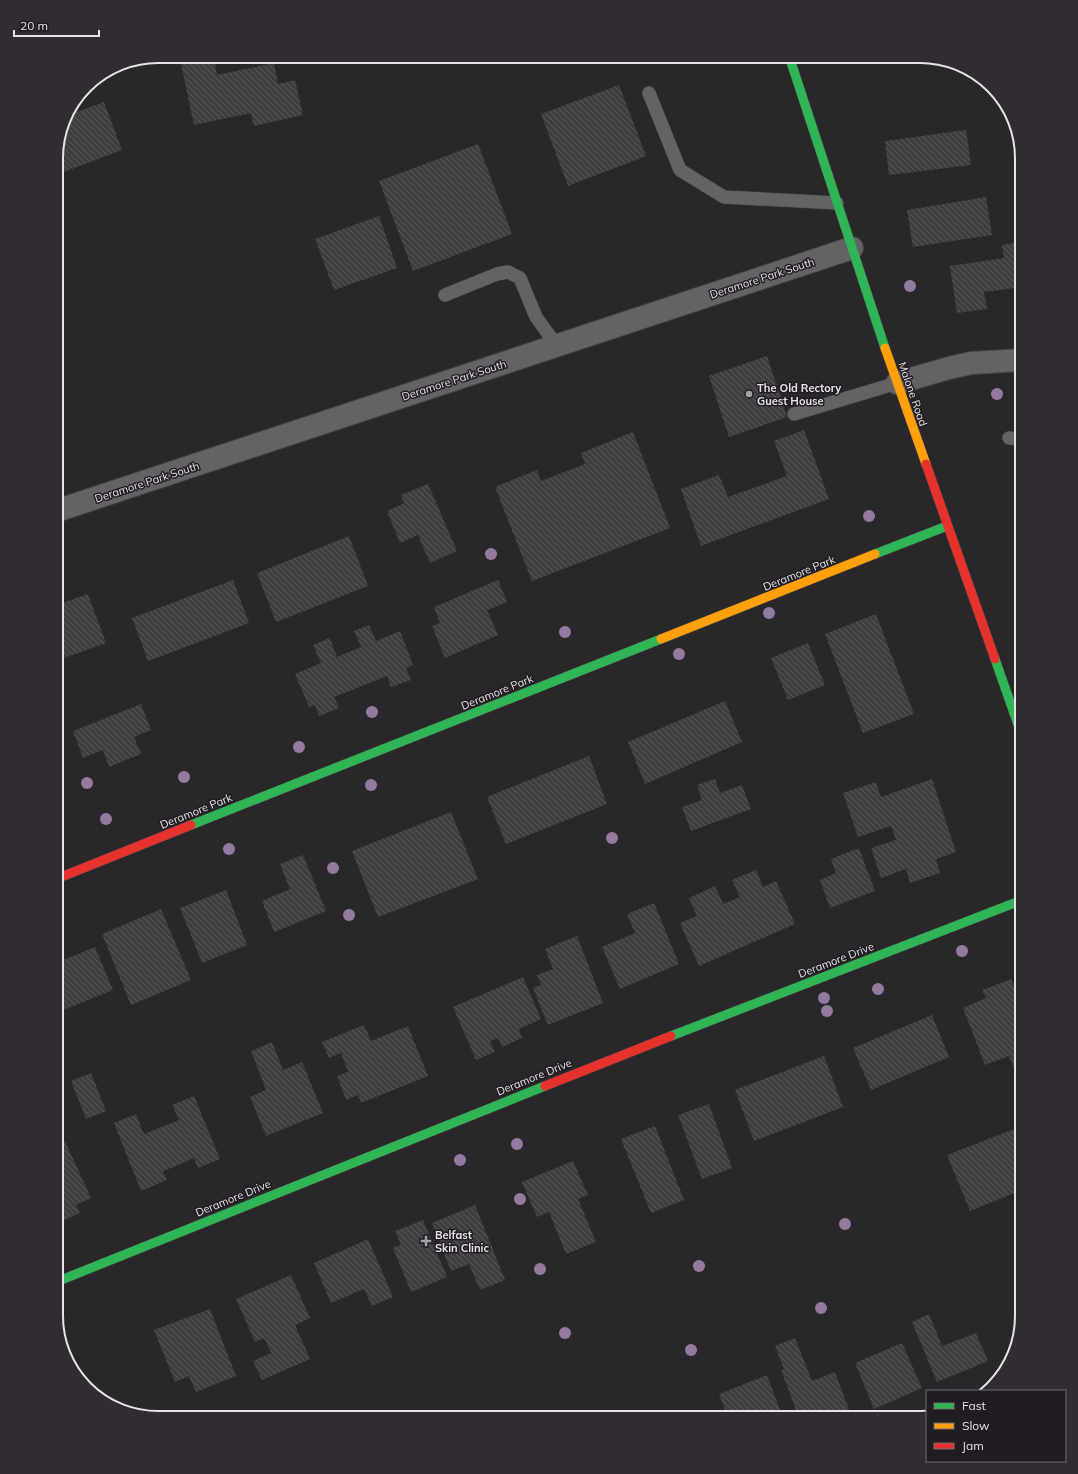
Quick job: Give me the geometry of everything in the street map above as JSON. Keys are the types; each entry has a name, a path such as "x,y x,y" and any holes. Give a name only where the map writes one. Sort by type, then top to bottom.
{"street":[{"name":"Malone Road","path":"791,63 897,383 1015,716"},
{"name":"Deramore Park South","path":"63,509 852,248"},
{"path":"897,383 971,363 1015,360"},
{"name":"Deramore Park","path":"63,876 947,526"},
{"name":"Deramore Drive","path":"63,1279 602,1063 1015,903"}],"lane":[{"path":"649,93 680,170 724,197 837,203"},
{"path":"444,295 497,274 508,272 520,278 536,318 557,346"},
{"path":"794,414 897,383"}],"building":[{"path":"215,63 217,75 274,63 278,84 295,80 303,115 254,126 251,113 194,125 181,64"},
{"path":"619,85 646,156 568,186 541,114"},
{"path":"104,102 122,150 63,172 63,152 66,134 75,113"},
{"path":"966,130 971,165 889,175 885,141"},
{"path":"478,144 512,234 413,271 379,181"},
{"path":"986,197 992,235 913,247 907,210"},
{"path":"379,216 397,268 334,290 315,239"},
{"path":"1015,243 1015,288 984,292 987,309 957,313 950,266 1004,258 1002,245"},
{"path":"767,356 787,417 729,437 709,376"},
{"path":"804,430 829,499 701,546 681,489 719,475 728,497 787,476 774,441"},
{"path":"633,432 670,528 532,581 495,487 537,470 541,481 585,464 581,453"},
{"path":"428,484 457,551 430,563 418,535 400,543 387,511 404,503 401,495"},
{"path":"349,536 368,586 276,622 257,573"},
{"path":"233,580 249,623 148,661 132,618"},
{"path":"498,580 507,602 487,610 498,635 445,658 432,626 440,623 434,607"},
{"path":"88,594 106,643 63,658 63,603"},
{"path":"876,614 914,714 863,733 825,634"},
{"path":"369,625 376,641 400,631 413,665 406,668 411,680 391,687 387,676 334,697 339,708 319,716 315,705 309,707 295,674 321,663 313,645 330,638 337,657 361,647 354,631"},
{"path":"808,643 825,685 788,700 771,658"},
{"path":"725,701 742,742 645,784 628,742"},
{"path":"141,704 151,730 134,737 141,754 109,767 103,750 83,758 73,731"},
{"path":"589,756 607,804 506,844 487,797"},
{"path":"715,779 720,793 742,785 751,809 691,831 682,807 702,800 697,785"},
{"path":"932,779 956,852 936,859 940,873 910,883 906,869 881,878 871,848 896,840 891,826 858,837 843,793 876,782 881,797"},
{"path":"451,812 478,879 378,917 352,851"},
{"path":"859,848 875,891 830,908 820,880 836,873 831,859"},
{"path":"303,855 326,911 274,932 262,901 290,889 280,864"},
{"path":"756,870 763,887 776,881 795,924 699,966 680,923 697,916 689,898 715,886 723,904 740,897 732,880"},
{"path":"226,890 247,945 202,963 180,908"},
{"path":"654,903 679,964 620,989 602,947 635,933 627,914"},
{"path":"161,909 191,980 131,1005 102,934"},
{"path":"577,936 603,1003 548,1025 533,988 541,985 537,975 553,969 545,949"},
{"path":"95,947 113,990 63,1010 63,960"},
{"path":"523,977 541,1019 519,1029 522,1038 502,1047 498,1038 490,1041 495,1052 476,1060 453,1007"},
{"path":"1011,979 1015,989 1015,1071 1009,1056 985,1065 963,1008 986,998 982,990"},
{"path":"932,1015 949,1057 871,1090 853,1048"},
{"path":"364,1025 371,1041 408,1026 428,1076 361,1103 358,1095 346,1100 337,1076 348,1072 341,1053 329,1058 322,1042"},
{"path":"272,1042 283,1070 302,1062 323,1113 266,1136 250,1097 266,1090 251,1051"},
{"path":"824,1056 843,1107 754,1141 735,1090"},
{"path":"91,1073 106,1111 86,1119 71,1081"},
{"path":"194,1096 220,1159 198,1168 194,1158 163,1171 167,1180 141,1191 114,1123 136,1114 144,1134 179,1120 172,1105"},
{"path":"709,1104 732,1168 702,1179 678,1115"},
{"path":"655,1126 684,1200 651,1213 621,1139"},
{"path":"1015,1129 1015,1193 970,1211 947,1155"},
{"path":"65,1141 91,1198 76,1205 80,1213 63,1221 63,1142"},
{"path":"573,1161 588,1195 578,1199 596,1242 566,1254 549,1212 537,1217 522,1182"},
{"path":"475,1205 505,1280 480,1290 469,1264 451,1271 432,1223"},
{"path":"423,1220 447,1277 411,1292 393,1248 401,1245 395,1231"},
{"path":"368,1239 393,1297 372,1306 364,1289 331,1303 314,1263"},
{"path":"291,1275 310,1318 295,1325 310,1359 262,1380 253,1361 271,1353 264,1338 255,1342 236,1299"},
{"path":"210,1309 236,1376 196,1392 189,1376 175,1382 154,1330"},
{"path":"929,1314 942,1346 976,1333 988,1361 937,1382 912,1322"},
{"path":"795,1338 812,1381 835,1372 850,1411 796,1411 781,1370 784,1369 775,1346"},
{"path":"902,1343 922,1388 874,1409 855,1363"},
{"path":"767,1375 780,1411 725,1411 719,1394"}],"traffic: fast":[{"path":"791,63 885,348"},
{"path":"875,554 947,526"},
{"path":"191,825 661,639"},
{"path":"995,659 1015,716"},
{"path":"671,1036 1015,903"},
{"path":"63,1279 545,1086"}],"traffic: slow":[{"path":"885,348 926,464"},
{"path":"661,639 875,554"}],"traffic: jam":[{"path":"926,464 995,659"},
{"path":"63,876 191,825"},
{"path":"545,1086 671,1036"}],"place":[{"name":"The Old Rectory Guest House","path":"749,394"},
{"name":"Belfast Skin Clinic","path":"426,1241"}]}
